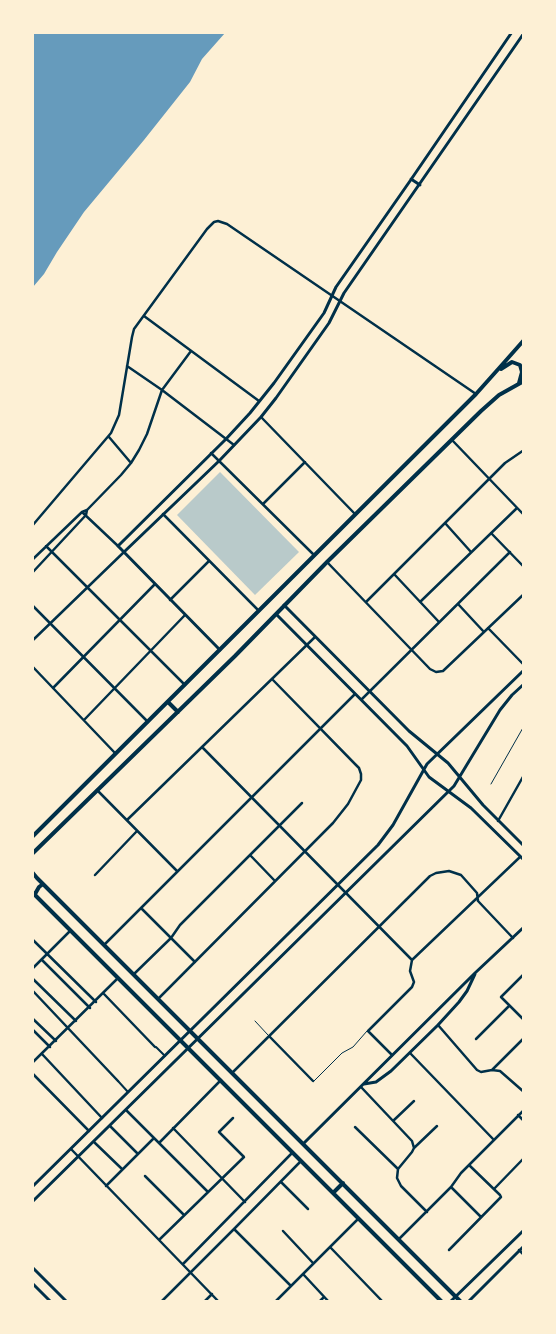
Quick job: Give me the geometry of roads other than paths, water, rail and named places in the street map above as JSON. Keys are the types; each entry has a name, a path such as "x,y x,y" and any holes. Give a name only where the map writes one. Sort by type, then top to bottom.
{"main road":[{"path":"32,837 476,394 524,340"},
{"path":"32,854 235,656 451,440 493,400 521,382 522,369 515,362 510,363 493,375"},
{"path":"168,702 178,712"},
{"path":"32,872 461,1302"},
{"path":"43,884 34,893 442,1302"},
{"path":"334,1192 342,1183"}],"street":[{"path":"118,546 226,439 260,402 324,313 331,295 512,32"},
{"path":"32,641 219,461 261,417 323,333 344,293 524,33"},
{"path":"411,179 420,185"},
{"path":"32,526 109,437 119,415 134,329 214,222 218,221 227,224 476,394"},
{"path":"144,316 260,402"},
{"path":"33,558 82,512 87,510 130,463 147,434 162,390 191,351"},
{"path":"127,366 234,445"},
{"path":"261,417 355,514"},
{"path":"109,437 130,463"},
{"path":"451,440 524,515"},
{"path":"366,602 505,463 524,450"},
{"path":"212,453 314,555"},
{"path":"262,504 305,462"},
{"path":"156,508 259,611"},
{"path":"420,602 517,508"},
{"path":"32,573 86,515 87,510"},
{"path":"82,512 220,650"},
{"path":"445,523 471,552"},
{"path":"491,533 524,567"},
{"path":"46,546 185,685"},
{"path":"362,699 510,552"},
{"path":"170,600 209,561"},
{"path":"327,562 433,671 439,672 446,668 524,594"},
{"path":"394,574 439,622"},
{"path":"53,688 155,584"},
{"path":"458,604 484,632"},
{"path":"284,605 414,736 448,763 475,796 524,846"},
{"path":"32,606 148,722"},
{"path":"276,613 407,746 434,781 471,808 524,860"},
{"path":"84,720 185,614"},
{"path":"488,628 524,665"},
{"path":"127,820 315,637"},
{"path":"32,666 116,754"},
{"path":"32,1187 384,839 423,769 437,753 524,670"},
{"path":"158,999 341,814 361,780 359,768 272,679"},
{"path":"32,1202 448,792 460,777 500,710 508,699 524,684"},
{"path":"104,945 356,693"},
{"path":"202,748 412,960"},
{"path":"498,821 524,775"},
{"path":"98,790 177,871"},
{"path":"134,974 302,802"},
{"path":"95,875 138,831"},
{"path":"250,855 276,881"},
{"path":"392,1056 368,1031 412,987 414,982 410,971 412,960 520,857"},
{"path":"232,1073 436,872 449,870 461,875 477,893 478,901 513,938"},
{"path":"141,908 195,962"},
{"path":"303,1144 475,973 524,927"},
{"path":"32,969 71,929"},
{"path":"32,939 96,1002"},
{"path":"42,960 90,1008"},
{"path":"362,1085 376,1082 410,1053 459,1002 470,986 475,973"},
{"path":"523,976 501,997 524,1020"},
{"path":"33,1062 90,1008 119,977"},
{"path":"32,978 76,1021"},
{"path":"32,990 128,1092"},
{"path":"104,994 165,1056"},
{"path":"476,1039 509,1006"},
{"path":"32,1018 56,1041"},
{"path":"438,1025 477,1070 481,1072 492,1070 500,1072 523,1089"},
{"path":"32,1029 50,1047"},
{"path":"269,1036 313,1082"},
{"path":"492,1070 524,1038"},
{"path":"410,1053 494,1140"},
{"path":"42,1054 102,1118"},
{"path":"32,1073 89,1131"},
{"path":"158,1143 221,1079"},
{"path":"362,1085 410,1138 414,1148"},
{"path":"393,1120 414,1101"},
{"path":"126,1110 208,1192"},
{"path":"399,1239 451,1188 461,1173 524,1110"},
{"path":"518,1115 524,1121"},
{"path":"159,1240 244,1157 219,1132 232,1118"},
{"path":"110,1126 138,1154"},
{"path":"427,1212 399,1182 397,1178 398,1169 410,1156 414,1148 437,1126"},
{"path":"355,1127 398,1169"},
{"path":"173,1128 245,1202"},
{"path":"106,1186 154,1138"},
{"path":"94,1142 122,1169"},
{"path":"71,1149 219,1302"},
{"path":"183,1264 293,1152"},
{"path":"494,1188 524,1158"},
{"path":"161,1302 302,1160"},
{"path":"448,1250 500,1197 494,1188 469,1165"},
{"path":"145,1176 184,1215"},
{"path":"281,1182 308,1208"},
{"path":"451,1188 481,1217"},
{"path":"275,1302 359,1217"},
{"path":"234,1229 291,1286"},
{"path":"450,1302 524,1230"},
{"path":"283,1231 314,1263"},
{"path":"468,1302 524,1246"},
{"path":"330,1247 383,1302"},
{"path":"519,1250 524,1254"},
{"path":"32,1267 67,1302"},
{"path":"302,1274 329,1302"},
{"path":"32,1283 51,1302"},
{"path":"204,1302 212,1294"},
{"path":"319,1302 324,1297"}],"lane":[{"path":"491,784 524,726"},
{"path":"255,1021 269,1036"},
{"path":"313,1082 342,1053 353,1047 368,1031"}],"water":[{"path":"33,32 225,33 202,59 190,82 84,212 44,274 33,287"}]}
